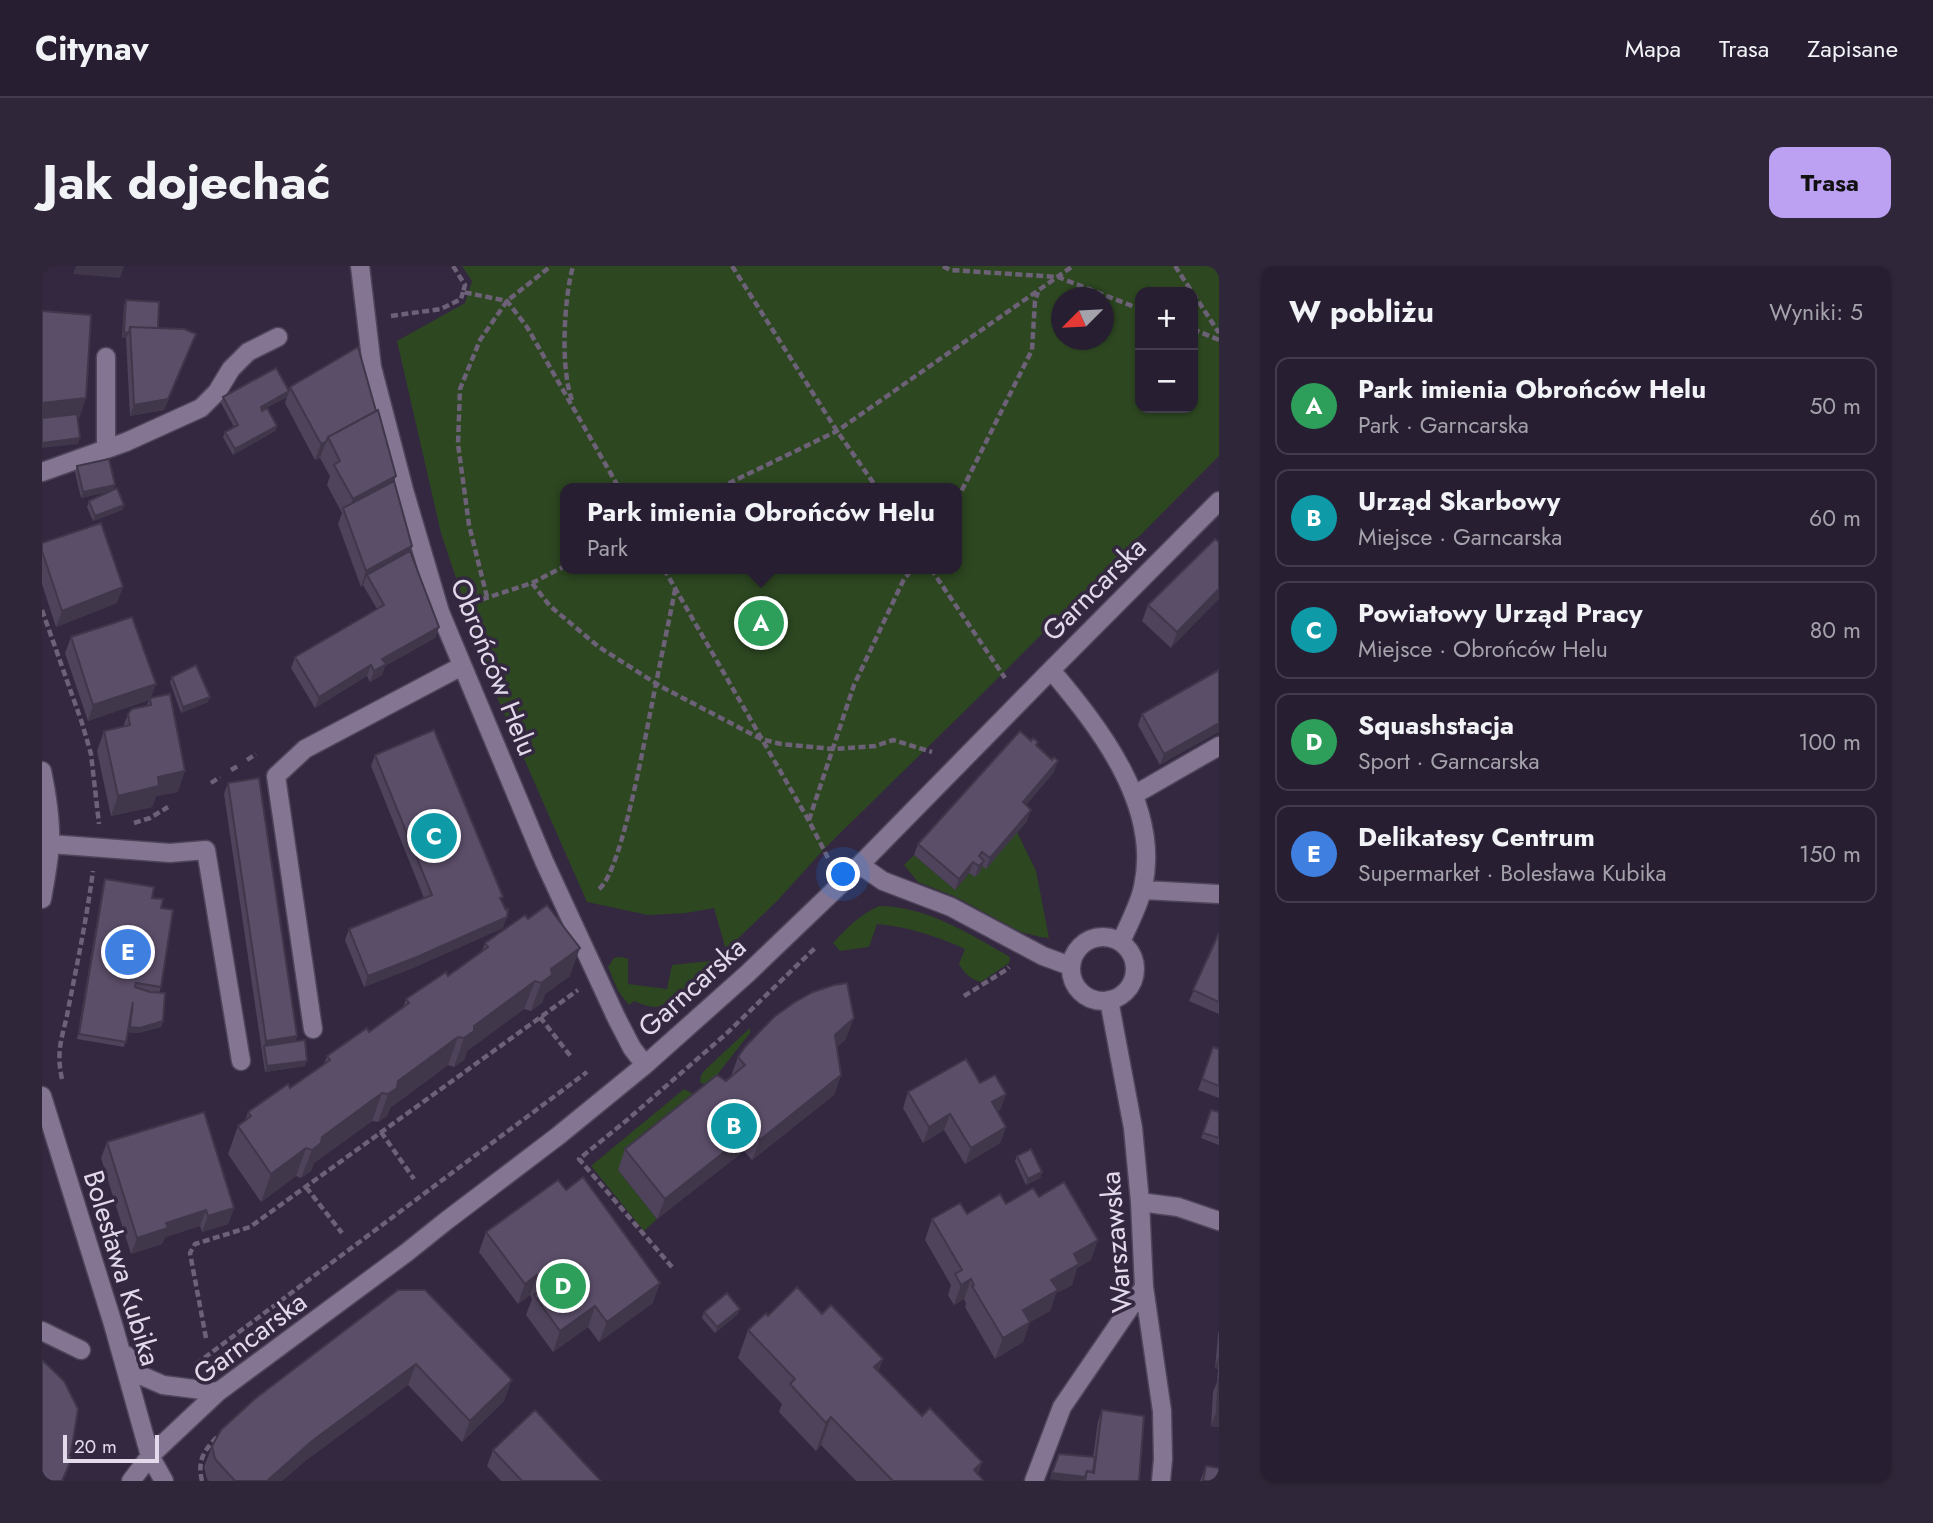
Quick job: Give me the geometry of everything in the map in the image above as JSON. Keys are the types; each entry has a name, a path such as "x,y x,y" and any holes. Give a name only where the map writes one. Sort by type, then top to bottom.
{"street":[{"name":"Obrońców Helu","path":"360,266 372,367 440,612 544,861 610,1005 632,1048 645,1065"},
{"path":"42,471 106,450 201,408 248,352 278,337"},
{"path":"106,357 106,450"},
{"name":"Garncarska","path":"131,1481 150,1456 218,1392 558,1136 645,1065 747,974 860,865 1219,501"},
{"path":"313,1029 276,776 305,749 462,666"},
{"path":"1051,670 1091,720 1128,781 1143,825 1147,858 1143,890 1121,942"},
{"path":"1134,795 1219,746"},
{"path":"42,771 49,806 50,844 42,899"},
{"path":"50,844 170,853 206,850 241,1061"},
{"path":"860,865 883,881 951,907 1043,956 1070,966"},
{"path":"1143,890 1219,894"},
{"path":"1105,936 1121,942 1132,954 1134,963 1133,979 1124,993 1101,1001 1084,995 1074,983 1070,966 1076,950 1089,940 1105,936"},
{"name":"Warszawska","path":"1109,1000 1133,1128 1144,1287 1162,1411 1161,1481"},
{"name":"Bolesława Kubika","path":"42,1096 150,1456 163,1481"},
{"path":"1140,1202 1178,1207 1219,1222"},
{"path":"1034,1481 1062,1407 1144,1287"},
{"path":"42,1331 81,1350"},
{"path":"119,1346 140,1375 163,1385 218,1392"}],"path":[{"path":"384,317 441,309 461,299 466,285 453,266"},
{"path":"488,597 469,525 458,444 460,389 480,340 508,301 551,266"},
{"path":"573,266 566,304 565,353 570,397 582,425"},
{"path":"732,266 837,431 873,483"},
{"path":"943,266 950,271 1058,277 1135,307"},
{"path":"1058,277 1066,266"},
{"path":"729,483 837,431 1073,266"},
{"path":"1175,266 1189,287"},
{"path":"962,490 1032,350 1035,301 1039,290"},
{"path":"463,292 508,301 527,327 616,483"},
{"path":"1198,301 1219,333"},
{"path":"1198,331 1219,340"},
{"path":"458,607 532,583 560,569"},
{"path":"667,574 828,858"},
{"path":"809,821 854,685 908,574"},
{"path":"935,574 1005,678"},
{"path":"532,583 550,606 599,647 656,682 761,739 781,744 833,749 875,746 893,740 932,752"},
{"path":"599,889 605,885 612,867 632,800 676,589"},
{"path":"247,760 256,754"},
{"path":"231,770 238,766"},
{"path":"211,783 220,777"},
{"path":"128,824 150,818 168,807"},
{"path":"964,996 1006,971 1011,964"},
{"path":"206,1338 190,1253 195,1244 250,1227 583,985"},
{"path":"540,1017 572,1058"},
{"path":"197,1364 587,1072"},
{"path":"381,1132 414,1179"},
{"path":"579,1159 672,1267"},
{"path":"306,1186 342,1233"},
{"path":"202,1481 199,1468 201,1457 226,1429"}],"green space":[{"path":"462,266 1219,266 1219,456 726,950 714,908 648,915 587,902 492,686 441,533 397,341 465,303 472,281"},
{"path":"1017,832 1036,871 1049,938 1021,932 956,897 918,882 904,865 914,855 955,890 978,863 985,868"},
{"path":"879,906 914,911 947,923 1010,957 1009,963 981,982 968,976 959,964 965,949 922,933 877,924 869,947 840,951 833,943 859,918"},
{"path":"614,958 628,959 628,984 667,989 672,965 710,961 711,965 677,996 662,1005 656,1007 634,1001 629,1005 618,991 608,967"},
{"path":"750,1028 750,1033 712,1085 700,1083 701,1075 706,1069"},
{"path":"684,1089 704,1100 618,1170 657,1219 644,1231 591,1166"}],"building":[{"path":"126,300 159,302 158,328 130,327 129,333 124,332"},
{"path":"42,311 91,315 86,398 42,403"},
{"path":"130,327 184,329 196,334 168,399 134,405"},
{"path":"358,347 376,411 328,437 326,442 321,444 290,387"},
{"path":"276,368 289,391 261,407 262,411 267,408 277,426 235,449 225,432 238,425 223,397"},
{"path":"378,410 396,476 353,499 334,465 340,461 328,437"},
{"path":"77,414 80,438 42,443 42,418"},
{"path":"109,459 115,485 83,492 77,466"},
{"path":"394,481 412,546 366,571 343,508"},
{"path":"117,488 124,505 95,516 89,501"},
{"path":"101,523 123,587 62,611 42,551 42,543"},
{"path":"1215,539 1219,542 1219,589 1177,632 1148,605"},
{"path":"410,551 439,627 382,659 386,664 374,671 371,665 319,697 295,657 384,605 367,575"},
{"path":"132,617 156,684 93,705 71,637"},
{"path":"196,665 210,697 183,707 172,677"},
{"path":"1219,670 1219,723 1164,754 1142,714"},
{"path":"170,694 185,771 158,777 159,786 118,796 104,731 130,725 128,714 132,709 151,705 150,698"},
{"path":"434,730 503,897 500,898 506,910 508,909 507,917 368,976 349,929 432,895 375,755"},
{"path":"1020,731 1031,741 1033,738 1038,742 1036,745 1052,760 1054,757 1058,761 1023,802 1031,810 990,858 982,852 979,856 984,861 979,866 973,862 959,879 918,844"},
{"path":"259,778 297,1036 266,1041 228,783"},
{"path":"105,879 154,887 152,898 163,899 161,908 173,910 161,987 136,983 135,987 165,993 163,1021 140,1028 130,1027 133,1002 126,1042 79,1034"},
{"path":"547,905 580,948 551,969 552,975 541,983 535,981 474,1026 474,1031 464,1038 458,1037 398,1081 397,1088 388,1094 382,1093 322,1137 321,1143 312,1150 306,1148 271,1174 238,1126 251,1116 248,1112 288,1084 290,1088 330,1060 327,1056 367,1028 369,1032 409,1003 406,999 446,972 448,976 488,947 485,943 525,915 528,919"},
{"path":"1219,933 1219,1002 1193,990"},
{"path":"847,983 854,1018 835,1035 841,1075 760,1140 752,1130 665,1199 625,1149 717,1075 726,1081 745,1065 738,1057 774,1017 813,992"},
{"path":"305,1040 307,1061 267,1066 264,1046"},
{"path":"1213,1047 1219,1049 1219,1086 1202,1079"},
{"path":"966,1059 980,1083 995,1075 1006,1094 992,1102 1006,1127 971,1148 950,1114 929,1127 908,1092"},
{"path":"1211,1110 1219,1112 1219,1138 1203,1133"},
{"path":"204,1112 234,1208 208,1216 206,1210 166,1223 168,1228 137,1238 107,1142"},
{"path":"1031,1149 1042,1172 1028,1179 1017,1156"},
{"path":"583,1177 660,1283 607,1322 595,1306 560,1331 534,1295 546,1286 537,1275 525,1284 486,1232 558,1180 566,1190"},
{"path":"1064,1182 1098,1240 1074,1254 1079,1264 1051,1280 1058,1290 1023,1310 1030,1322 1003,1338 972,1286 974,1285 971,1279 961,1285 955,1274 962,1270 932,1219 960,1203 967,1214 1000,1194 1006,1204 1033,1188 1039,1197"},
{"path":"797,1287 822,1314 831,1305 883,1359 874,1367 922,1416 930,1408 982,1462 974,1470 984,1481 893,1481 831,1417 826,1423 790,1384 795,1379 748,1330 766,1313 768,1316"},
{"path":"398,1290 425,1290 512,1380 470,1421 416,1364 312,1441 267,1481 235,1481 215,1459 212,1446 221,1430 256,1398"},
{"path":"727,1293 740,1309 717,1327 704,1312"},
{"path":"42,1360 64,1381 78,1409 69,1465 62,1481 42,1481"},
{"path":"1219,1379 1219,1410 1217,1410"},
{"path":"535,1410 601,1481 522,1481 493,1450"},
{"path":"1102,1410 1144,1416 1139,1481 1085,1481 1087,1471 1094,1473"},
{"path":"1059,1454 1095,1457 1093,1472 1087,1471 1085,1477 1052,1473"},
{"path":"1206,1466 1219,1468 1219,1481 1203,1481"}],"place":[{"name":"Park imienia Obrońców Helu","path":"761,623"},
{"name":"Powiatowy Urząd Pracy","path":"434,836"},
{"name":"Delikatesy Centrum","path":"128,952"},
{"name":"Urząd Skarbowy","path":"734,1126"},
{"name":"Squashstacja","path":"563,1286"}]}
